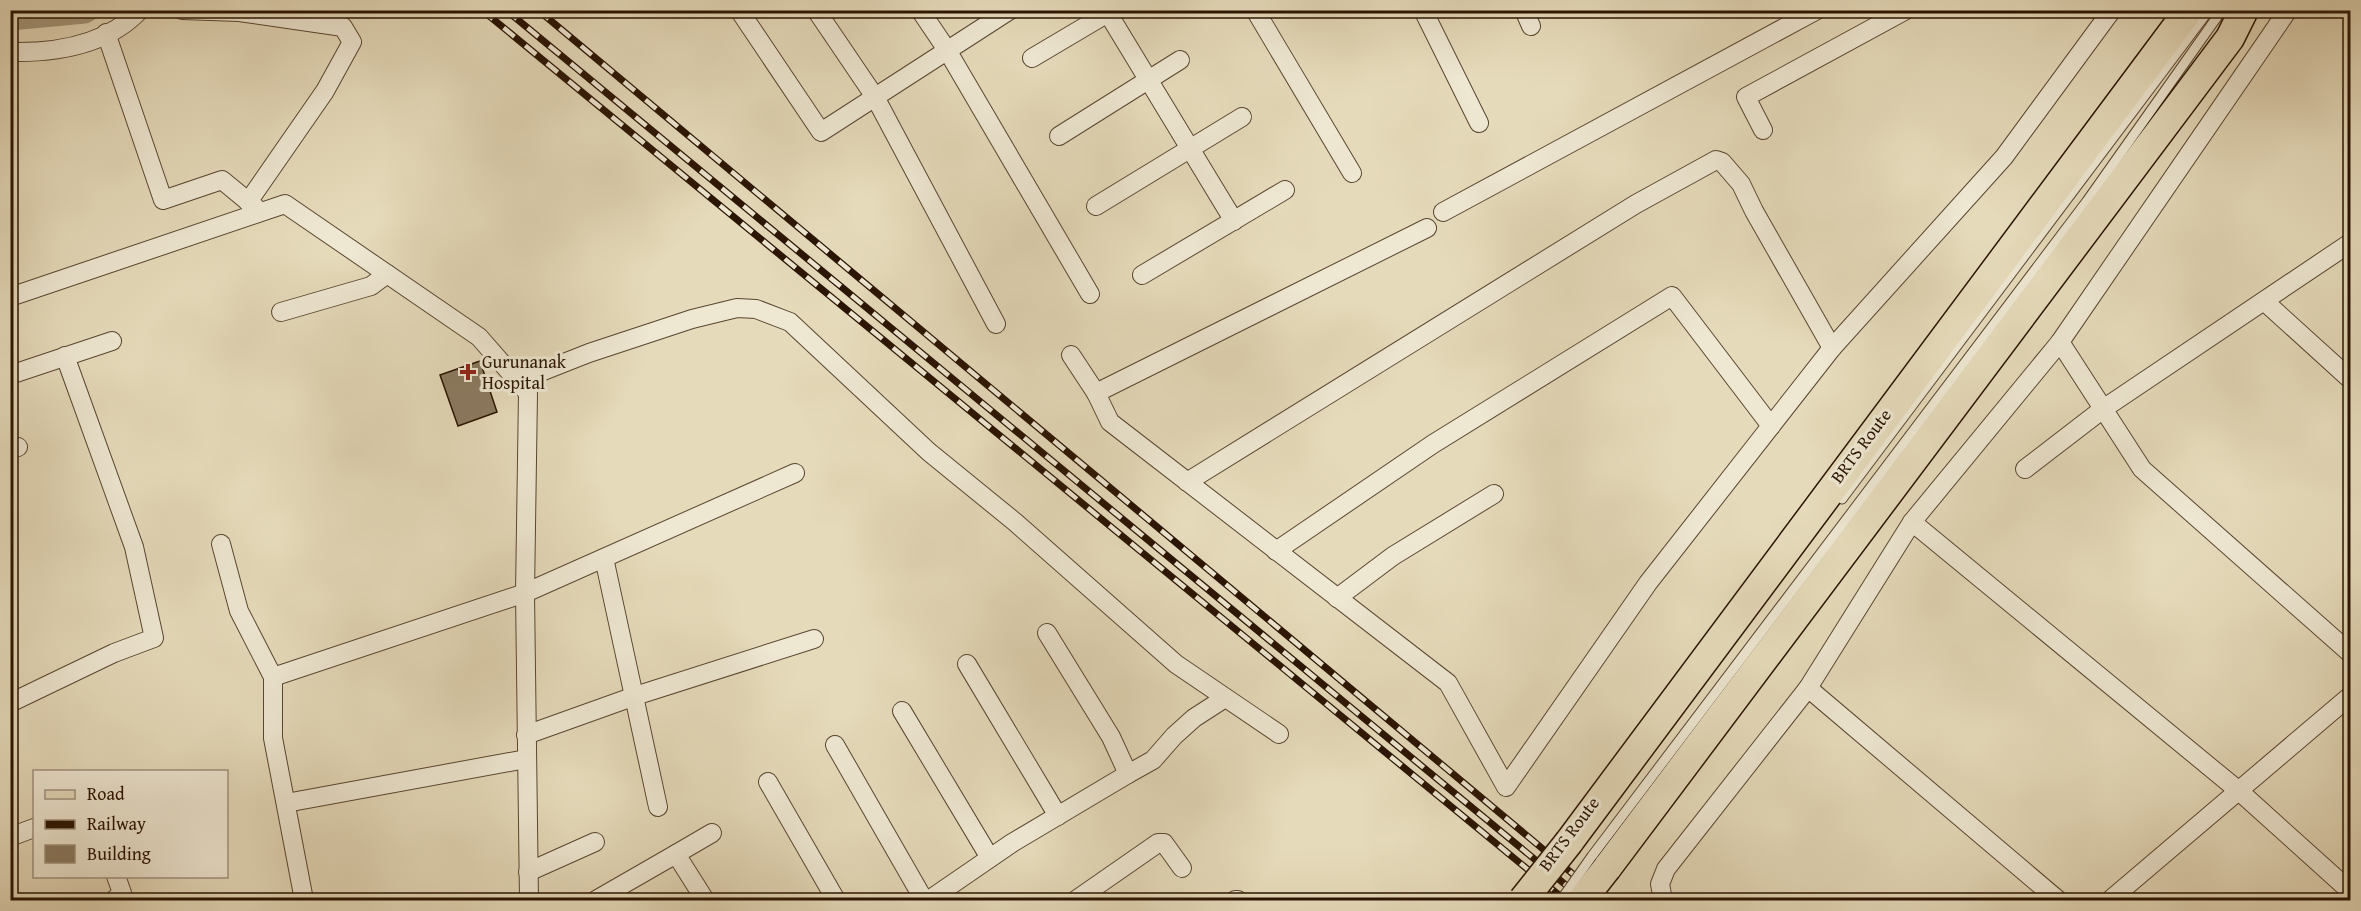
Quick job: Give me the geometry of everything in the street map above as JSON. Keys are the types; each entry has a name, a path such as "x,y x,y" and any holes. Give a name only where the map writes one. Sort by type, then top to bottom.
{"main road":[{"path":"1582,900 1589,855 2189,10"},
{"path":"1523,900 1589,855 2230,38 2244,10"}],"street":[{"path":"10,52 41,52 88,43 133,18 140,10"},
{"path":"182,10 240,12 343,27 352,42 255,207"},
{"path":"739,10 821,132 1010,10"},
{"path":"816,10 875,97 996,324"},
{"path":"920,10 947,50 1090,294"},
{"path":"1255,10 1352,173"},
{"path":"1423,10 1479,123"},
{"path":"1763,130 1746,97 1906,10"},
{"path":"1071,355 1096,393 1110,422 1448,684 1506,787 1648,583 1832,348 2004,157 2112,10"},
{"path":"1663,900 1660,884 1666,869 1808,688 1912,522 2060,342 2288,10"},
{"path":"1032,58 1109,11 1234,221"},
{"path":"1443,212 1807,13"},
{"path":"106,33 163,201 222,180 255,207"},
{"path":"1059,136 1180,60"},
{"path":"1096,206 1242,117"},
{"path":"1187,482 1636,204 1716,160 1722,162 1742,183 1754,212 1832,348"},
{"path":"1142,275 1285,190"},
{"path":"10,297 255,207 285,204 479,337 518,381 528,393 525,592 529,900"},
{"path":"1096,393 1427,228"},
{"path":"2025,469 2103,409 2350,243"},
{"path":"281,312 371,286 387,274"},
{"path":"1276,551 1433,444 1672,296 1771,426"},
{"path":"2264,301 2350,379"},
{"path":"518,381 589,353 692,319 737,308 756,309 790,322 929,452 1015,522 1176,664 1279,734"},
{"path":"10,375 112,340"},
{"path":"2060,342 2142,469 2350,653"},
{"path":"10,703 114,653 154,638 134,547 65,356"},
{"path":"273,677 525,592 795,473"},
{"path":"1337,598 1393,556 1494,494"},
{"path":"1912,522 2239,791 2350,891"},
{"path":"221,544 239,611 273,677 273,738 304,900"},
{"path":"604,558 658,807"},
{"path":"1047,633 1111,737 1128,774"},
{"path":"526,735 635,696 814,639"},
{"path":"967,664 1058,816"},
{"path":"1808,688 2058,900"},
{"path":"2110,900 2350,696"},
{"path":"929,900 990,858 1153,760 1194,718 1225,698"},
{"path":"902,711 990,858"},
{"path":"835,745 924,900"},
{"path":"286,803 526,759"},
{"path":"768,782 836,900"},
{"path":"10,837 33,828"},
{"path":"596,900 712,833"},
{"path":"528,872 596,842"},
{"path":"1076,900 1158,843 1164,843 1182,868"},
{"path":"676,854 705,900"},
{"path":"114,900 122,893 117,878"}],"lane":[{"name":"BRTS Route","path":"1837,506 2209,10"},
{"name":"BRTS Route","path":"1561,900 1589,855 2087,201 2214,25 2222,10"}],"building":[{"path":"480,361 497,412 458,426 440,375"}],"waterway":[{"path":"10,20 85,13 90,10"}],"railway":[{"path":"482,10 1565,900"},
{"path":"506,10 1584,900"},
{"path":"538,10 1604,900"}],"place":[{"name":"Gurunanak Hospital","path":"468,372"}]}
